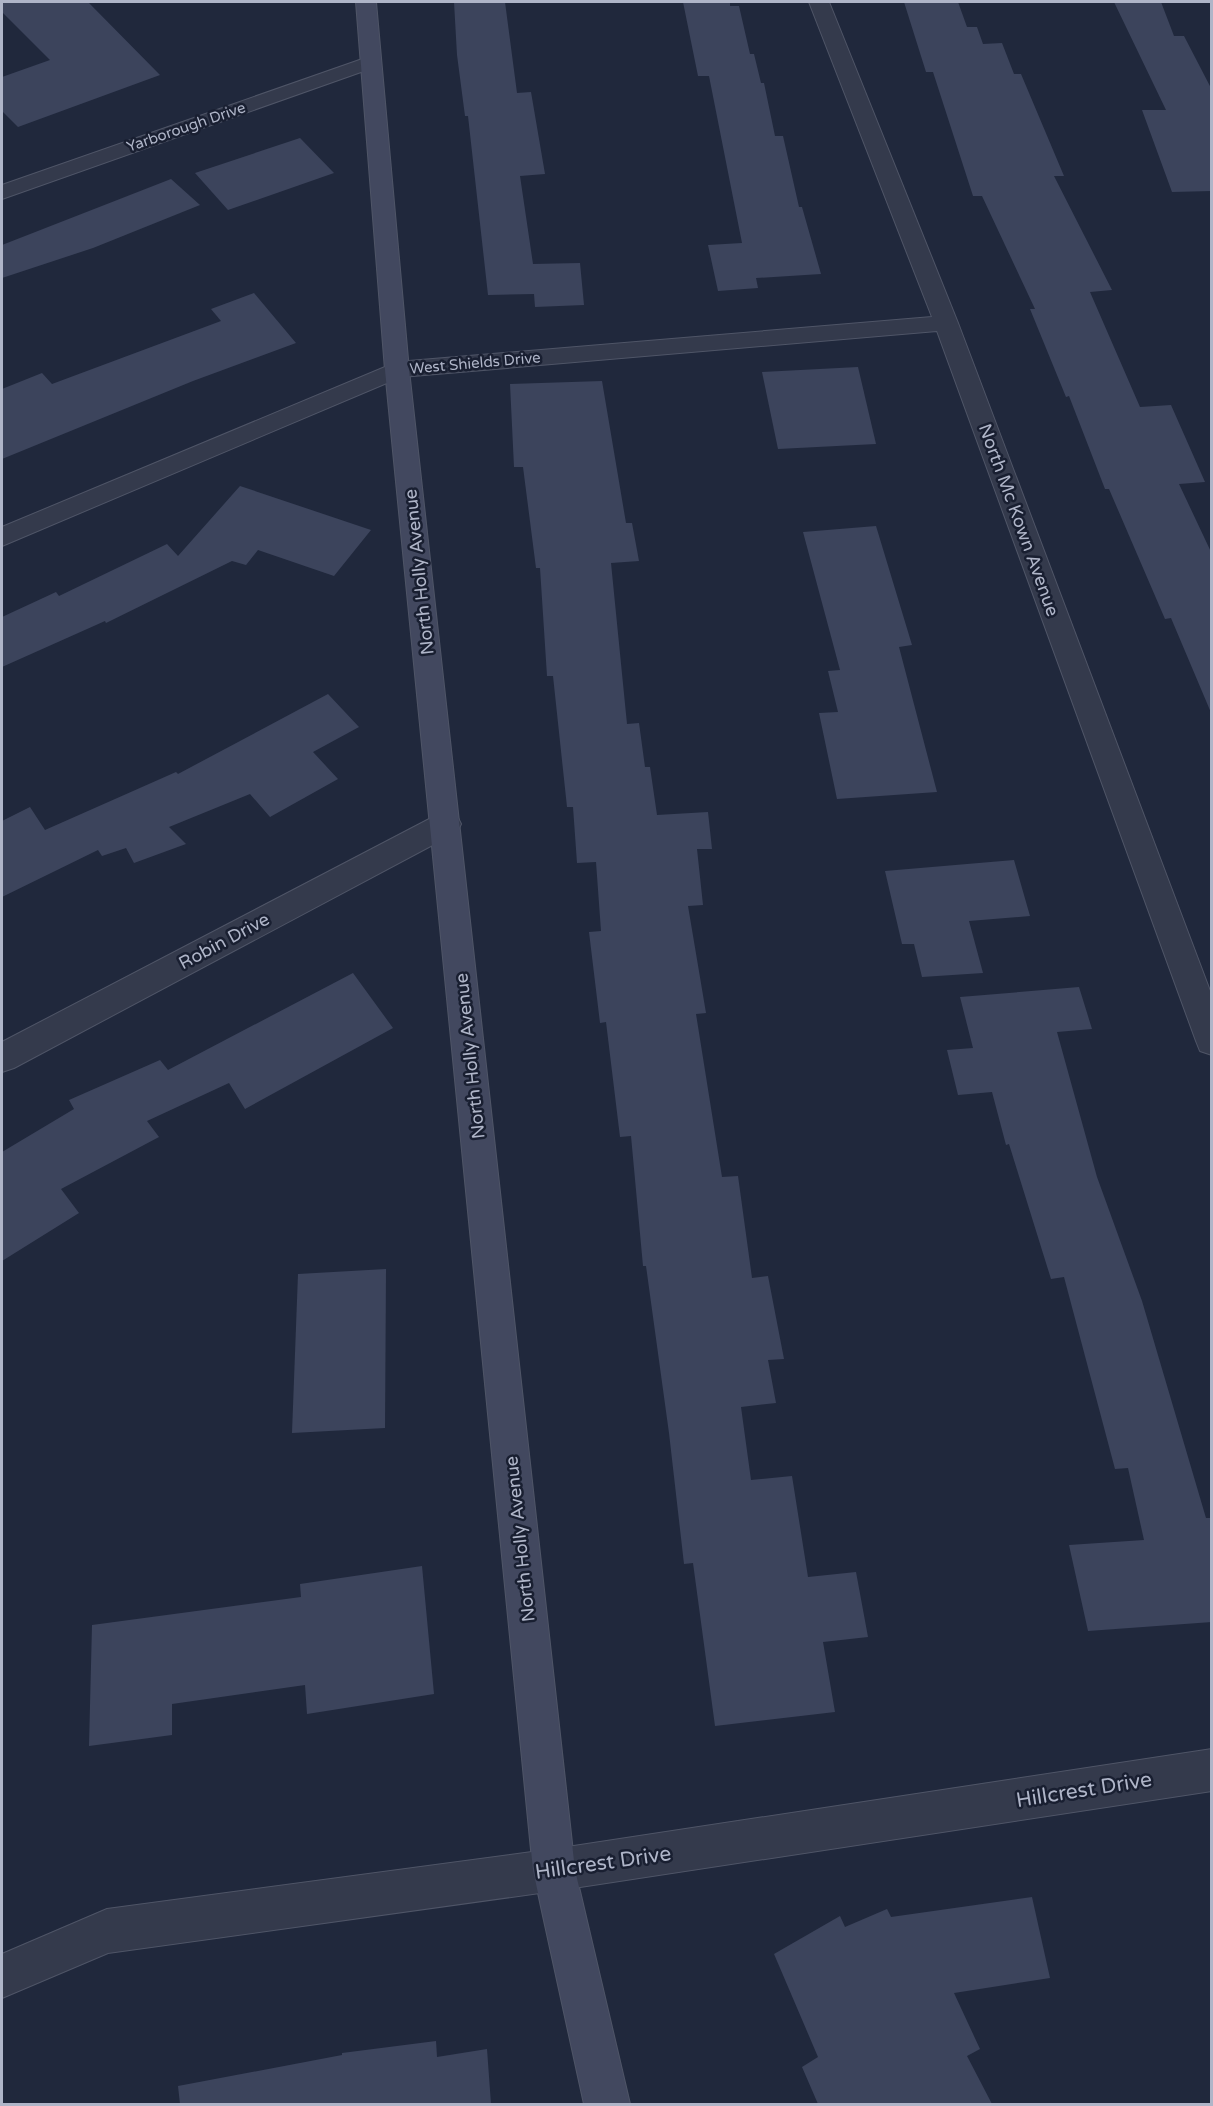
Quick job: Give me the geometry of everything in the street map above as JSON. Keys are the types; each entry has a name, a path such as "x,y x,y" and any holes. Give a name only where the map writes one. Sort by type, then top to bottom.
{"street":[{"name":"North Holly Avenue","path":"366,2 397,370 554,1870 607,2104"},
{"name":"North Mc Kown Avenue","path":"819,2 946,323 1212,1041"},
{"name":"Yarborough Drive","path":"2,192 371,62"},
{"name":"West Shields Drive","path":"2,537 397,370 946,323"},
{"name":"Robin Drive","path":"2,1058 446,824"},
{"name":"Hillcrest Drive","path":"2,1976 107,1930 554,1870 1212,1770"}],"building":[{"path":"2,2 88,2 160,75 18,127 2,111 2,77 50,60 2,12"},
{"path":"454,2 505,2 517,93 531,92 545,174 520,176 533,264 580,263 584,305 535,307 534,294 488,295 468,116 465,116 457,55"},
{"path":"683,2 730,2 730,6 739,6 750,54 754,54 761,83 764,83 775,136 783,136 799,207 802,207 821,274 756,278 758,288 718,291 708,245 742,243 709,76 698,76"},
{"path":"904,2 958,2 967,27 977,27 983,44 1002,43 1014,74 1021,74 1064,176 1054,176 1112,290 1090,292 1140,407 1171,405 1205,482 1179,484 1212,554 1212,715 1171,618 1165,619 1109,489 1105,489 1069,396 1066,397 1030,309 1035,309 982,196 973,196 933,72 926,72"},
{"path":"1114,2 1161,2 1174,36 1184,36 1212,90 1212,191 1172,192 1142,110 1166,110"},
{"path":"300,138 334,173 228,210 195,173"},
{"path":"171,179 200,205 93,248 2,278 2,245"},
{"path":"254,293 296,343 193,381 2,459 2,389 42,373 52,384 221,321 211,309"},
{"path":"858,367 876,444 778,449 762,372"},
{"path":"602,381 626,523 632,523 639,561 611,563 627,724 639,723 645,767 650,767 657,815 708,812 712,849 697,849 703,905 688,906 706,1013 696,1014 722,1177 738,1176 752,1278 768,1276 784,1359 768,1360 776,1403 741,1407 751,1480 792,1476 808,1577 856,1572 868,1637 823,1642 835,1712 715,1726 693,1563 684,1564 669,1433 646,1266 643,1266 631,1136 620,1137 606,1022 600,1023 589,932 601,931 596,862 577,863 573,807 567,807 553,676 547,676 540,568 536,568 523,467 514,467 510,384"},
{"path":"240,486 371,530 334,576 258,550 246,565 232,561 106,623 105,621 2,667 2,617 56,592 59,596 167,544 178,556"},
{"path":"876,526 912,645 899,647 937,792 837,799 819,713 838,712 828,671 840,670 803,532"},
{"path":"328,694 359,727 313,752 338,779 270,817 250,794 169,827 186,844 134,863 126,848 102,856 98,850 2,897 2,821 30,807 45,830 176,772 178,774"},
{"path":"1014,860 1030,916 969,921 983,973 922,977 914,944 902,944 885,871"},
{"path":"353,973 393,1028 245,1109 229,1083 147,1121 159,1137 61,1189 79,1213 2,1261 2,1152 74,1109 69,1100 160,1060 168,1070"},
{"path":"1079,987 1092,1029 1057,1032 1097,1177 1142,1301 1206,1518 1212,1518 1212,1622 1088,1631 1069,1545 1144,1540 1128,1468 1115,1469 1064,1277 1051,1279 1009,1144 1006,1145 992,1092 958,1095 947,1050 973,1048 960,997"},
{"path":"386,1269 385,1428 292,1433 298,1274"},
{"path":"422,1566 434,1694 307,1714 305,1685 172,1704 172,1735 89,1746 92,1625 301,1597 300,1584"},
{"path":"1032,1897 1050,1978 954,1993 980,2049 967,2056 992,2104 818,2104 802,2067 818,2057 774,1954 840,1916 845,1927 887,1909 891,1917"},
{"path":"436,2041 437,2057 487,2049 491,2104 180,2104 178,2086 342,2055 342,2053"}]}
